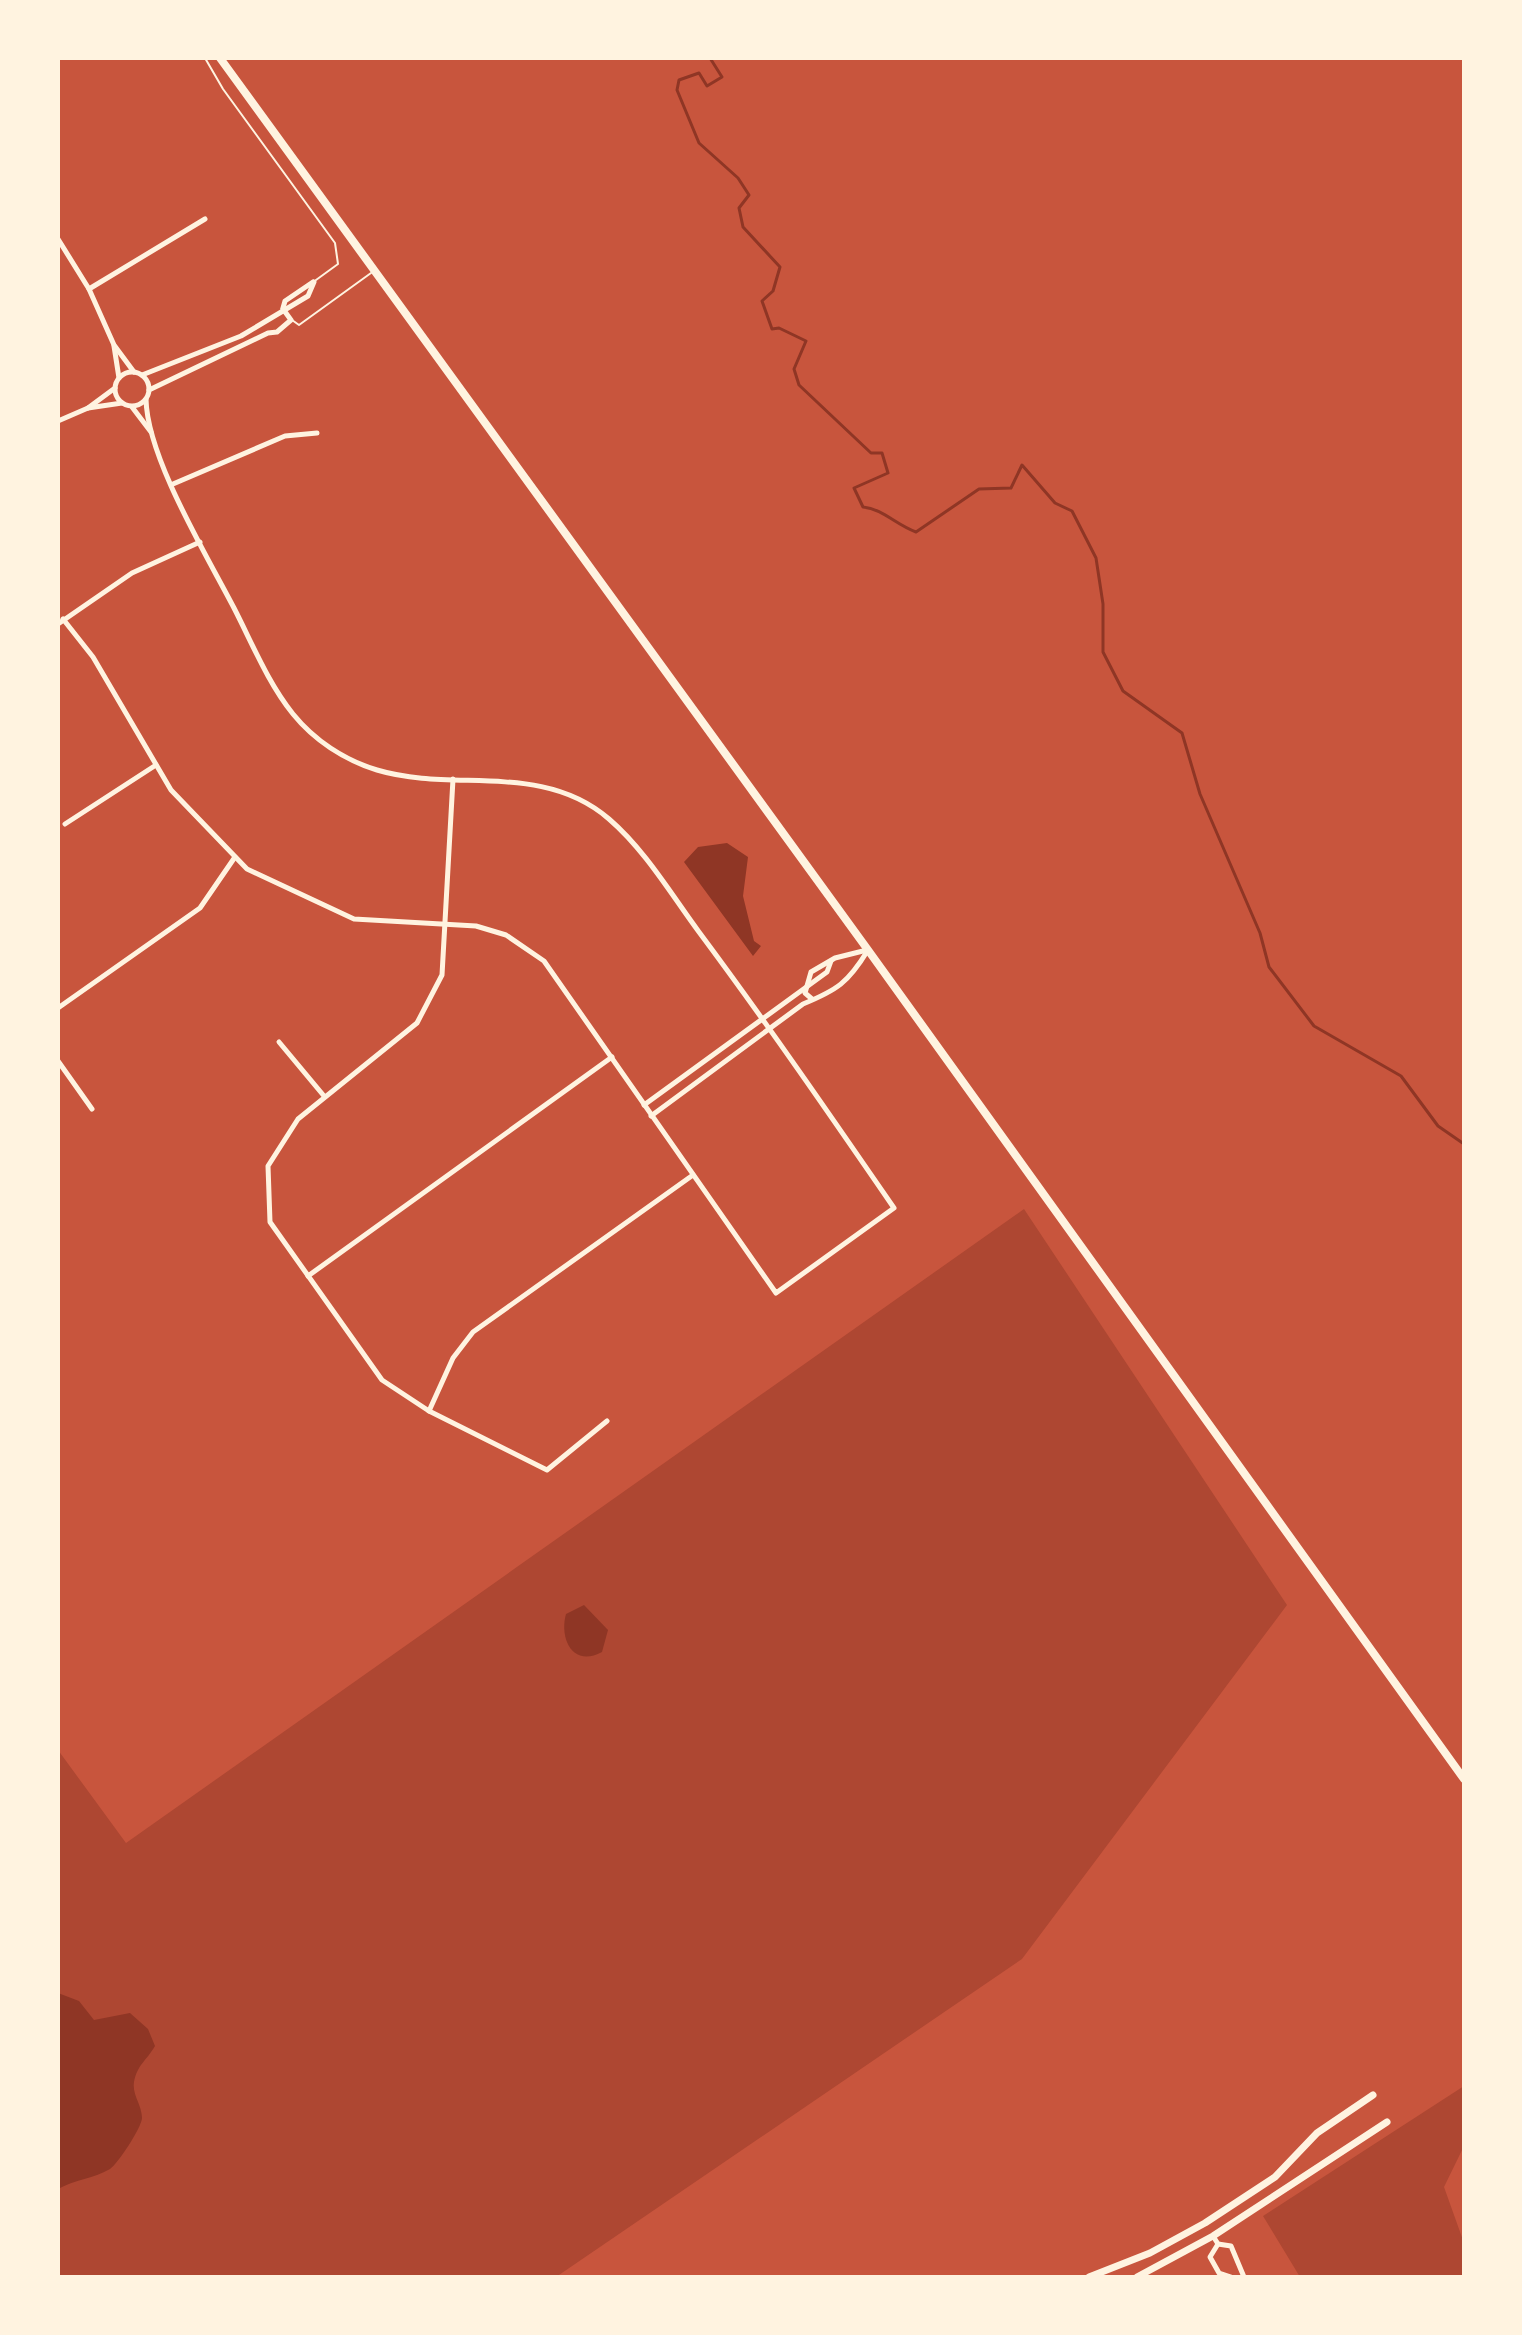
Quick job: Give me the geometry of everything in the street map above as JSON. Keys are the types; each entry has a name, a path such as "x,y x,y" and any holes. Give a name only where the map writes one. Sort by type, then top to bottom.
{"main road":[{"path":"220,58 868,950 1464,1779"},
{"path":"1089,2277 1150,2253 1205,2223 1275,2177 1317,2133 1373,2095"},
{"path":"1137,2277 1213,2236 1387,2122"},
{"path":"1205,2223 1213,2236"}],"street":[{"path":"89,289 205,219"},
{"path":"58,239 89,289 114,345 134,372 142,375 241,336 283,309 291,309 308,296 314,282"},
{"path":"283,309 285,301 314,282"},
{"path":"149,390 268,333 277,332 291,320 283,309"},
{"path":"58,421 88,408 116,388 119,380 114,345"},
{"path":"119,380 134,372"},
{"path":"142,375 149,390 146,399 151,432 200,542 272,682 308,730 340,754 377,770 546,787 574,797 607,817 634,845 764,1019 894,1208 776,1293 544,961 526,945 476,926 354,919 247,869 171,790 93,657 61,621 132,573 200,542"},
{"path":"116,388 123,403"},
{"path":"131,406 146,399"},
{"path":"88,408 123,403 131,406 151,432"},
{"path":"173,484 285,436 317,433"},
{"path":"65,824 156,765"},
{"path":"453,779 442,975 417,1023 298,1119 268,1166 270,1222 382,1380 429,1411 547,1470 607,1421"},
{"path":"58,1008 200,908 235,857"},
{"path":"644,1105 805,988 811,972 831,961 868,950"},
{"path":"651,1116 770,1028 850,979 868,950"},
{"path":"805,988 808,998 814,1000"},
{"path":"279,1042 324,1096"},
{"path":"308,1276 612,1057"},
{"path":"58,1061 92,1109"},
{"path":"429,1411 453,1358 473,1332 693,1175"},
{"path":"1213,2236 1218,2244 1231,2246 1240,2261 1242,2274 1231,2277 1219,2273 1210,2257 1218,2244"}],"lane":[{"path":"205,58 223,89 335,243 338,264 314,282"},
{"path":"291,320 299,325 373,272"}],"shaded area":[{"path":"727,843 748,857 743,896 754,941 761,946 753,956 684,862 698,847"},
{"path":"1024,1209 1287,1605 1022,1959 556,2277 58,2277 58,1750 126,1843"},
{"path":"584,1605 608,1630 602,1652 592,1656 576,1654 570,1648 565,1633 566,1614"},
{"path":"58,1993 79,2001 94,2020 130,2013 148,2029 155,2046 135,2076 134,2091 142,2118 123,2153 110,2169 58,2189"},
{"path":"1464,2086 1464,2146 1444,2187 1464,2243 1464,2277 1300,2277 1263,2216"}],"waterway":[{"path":"710,58 722,77 707,86 699,73 679,80 677,90 699,143 738,178 749,195 739,208 743,227 780,267 773,291 762,301 772,329 779,328 806,341 794,369 799,385 871,453 882,453 888,473 854,488 863,507 916,532 979,489 1011,488 1022,465 1055,503 1072,511 1096,558 1103,604 1103,652 1123,691 1182,733 1200,794 1260,933 1269,967 1314,1026 1401,1076 1438,1126 1464,1144"}]}
